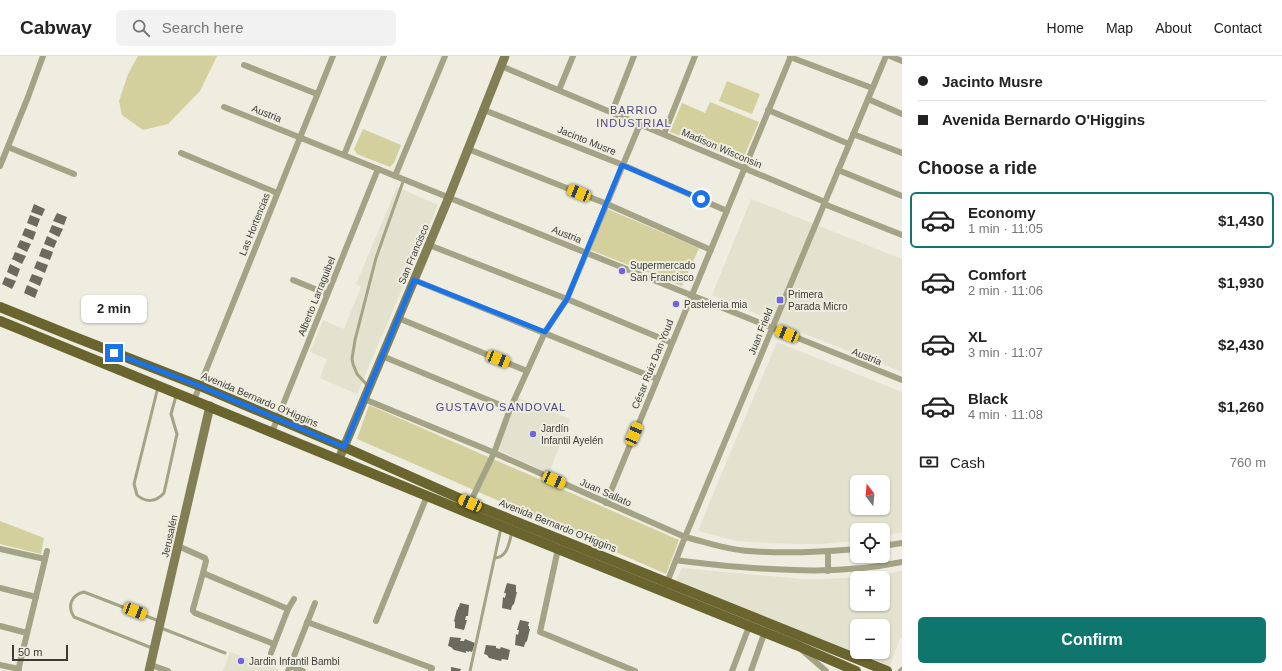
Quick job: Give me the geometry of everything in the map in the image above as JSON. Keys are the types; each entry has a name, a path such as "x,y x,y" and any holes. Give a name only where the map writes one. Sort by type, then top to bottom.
{"main road":[{"name":"Avenida Bernardo O'Higgins","path":"0,307 200,386 344,447 468,507 512,531 665,587"},
{"path":"0,315 26,325 42,324"},
{"name":"Avenida Bernardo O'Higgins","path":"0,321 427,496 468,507 766,628 887,671"},
{"name":"Avenida Bernardo O'Higgins","path":"766,628 796,645 856,671"}],"street":[{"path":"0,166 43,56"},
{"name":"Las Hortencias","path":"194,400 333,56"},
{"path":"344,155 384,56"},
{"path":"395,176 445,56"},
{"name":"San Francisco","path":"339,459 449,197 505,56"},
{"path":"559,90 573,56"},
{"path":"612,112 634,56"},
{"path":"664,134 695,56"},
{"path":"790,56 872,88"},
{"name":"César Ruiz Dan Youd","path":"606,502 790,56"},
{"name":"Juan Frield","path":"665,587 886,56"},
{"path":"890,56 902,61"},
{"path":"244,65 317,94"},
{"name":"Madison Wisconsin","path":"501,66 902,235"},
{"path":"868,99 902,114"},
{"name":"Austria","path":"224,107 902,380"},
{"name":"Jacinto Musre","path":"484,110 622,165 727,211"},
{"path":"768,110 849,144"},
{"path":"468,507 494,454 510,409 545,332 567,299 640,124"},
{"path":"853,134 902,153"},
{"path":"8,147 74,174"},
{"path":"468,149 607,204 711,250"},
{"path":"181,153 277,193"},
{"name":"Alberto Larraguibel","path":"272,432 378,169"},
{"path":"838,170 902,196"},
{"path":"429,245 567,299 672,343"},
{"path":"293,280 328,294"},
{"path":"414,280 545,332 657,379"},
{"path":"398,318 527,371"},
{"path":"382,356 510,409"},
{"name":"Juan Sallato","path":"364,399 685,537 747,551 802,552 850,549"},
{"name":"Jerusalén","path":"150,668 210,406"},
{"path":"376,621 427,496"},
{"path":"890,545 902,543"},
{"path":"178,546 205,558 206,561 193,611 274,644"},
{"path":"0,549 45,559"},
{"path":"558,549 540,632 635,671"},
{"path":"0,665 19,670 47,551"},
{"path":"828,551 828,570"},
{"path":"676,560 764,570 828,570 871,567 902,562"},
{"path":"203,573 288,609"},
{"path":"0,588 36,597"},
{"path":"271,653 288,609 294,599"},
{"path":"304,671 289,668 315,603"},
{"path":"307,622 431,669"},
{"path":"732,671 751,622"},
{"path":"0,626 27,633"},
{"path":"751,671 766,628"},
{"path":"796,645 826,671"},
{"path":"150,668 168,671"}],"lane":[{"path":"369,387 360,379 354,369 352,359 357,330 365,306 374,264 404,179"},
{"path":"159,386 134,484 138,495 147,500 155,500 164,493 177,434 171,414 177,393"},
{"path":"470,671 502,526"},
{"path":"495,558 501,557 505,553 512,531"},
{"path":"154,649 74,617 70,604 75,596 84,592 226,653"},
{"path":"899,671 902,668"}],"shaded area":[{"path":"138,56 217,56 200,91 168,124 143,130 122,115 119,101 128,74"},
{"path":"727,81 760,94 752,114 719,101"},
{"path":"710,102 759,122 742,161 670,132 682,103 705,113"},
{"path":"363,129 401,145 394,163 390,167 357,154 354,149"},
{"path":"397,187 438,205 357,394 320,378 327,359 310,352 323,320 344,329 361,287 356,284"},
{"path":"751,199 902,259 902,372 782,325 712,295"},
{"path":"605,208 699,248 682,286 588,249"},
{"path":"777,342 902,392 902,532 890,535 890,523 850,523 850,542 798,544 737,541 698,531"},
{"name":"Jardín Infantil Ayelén","path":"518,398 570,419 549,473 496,449"},
{"path":"369,405 679,540 666,574 357,439"},
{"path":"0,521 44,538 41,554 0,544"},
{"path":"682,568 803,579 850,578 850,611 890,611 890,573 902,571 902,638 900,638 890,666 872,659 890,659 890,619 850,619 850,650 675,582"},
{"name":"Jardin Infantil Bambi","path":"230,652 278,669 278,671 223,671"}],"building":[{"path":"34,204 45,209 42,216 31,212"},
{"path":"57,213 67,217 64,225 53,221"},
{"path":"30,215 40,219 37,227 27,223"},
{"path":"52,225 63,229 59,237 49,232"},
{"path":"25,228 36,232 33,240 22,235"},
{"path":"47,236 57,241 54,248 44,244"},
{"path":"20,240 31,244 27,252 17,247"},
{"path":"42,248 53,252 50,260 39,256"},
{"path":"15,252 26,256 22,264 12,259"},
{"path":"37,261 48,265 45,273 34,268"},
{"path":"10,264 20,269 17,277 7,272"},
{"path":"32,274 43,278 40,286 29,281"},
{"path":"5,277 16,281 12,289 2,284"},
{"path":"27,285 38,290 35,298 24,293"},
{"path":"507,583 516,585 517,592 511,610 502,608"},
{"path":"460,603 469,605 464,630 455,628 454,621"},
{"path":"520,620 529,622 528,626 530,629 524,647 515,645"},
{"path":"450,637 461,638 460,641 464,641 465,639 475,643 472,652 466,651 466,653 454,650 448,646"},
{"path":"486,645 510,650 508,660 502,659 501,661 489,658 484,654"},
{"path":"451,667 461,669 460,671 451,671"}],"place":[{"name":"Supermercado San Francisco","path":"622,271"},
{"name":"Primera Parada Micro","path":"780,300"},
{"name":"Pasteleria mia","path":"676,304"},
{"name":"Jardín Infantil Ayelén","path":"533,434"},
{"name":"Jardin Infantil Bambi","path":"241,661"}],"district":[{"name":"BARRIO INDUSTRIAL","path":"634,116"},
{"name":"GUSTAVO SANDOVAL","path":"501,407"}],"route":[{"path":"114,353 200,386 344,447 414,280 545,332 567,299 622,165 701,199"}]}
